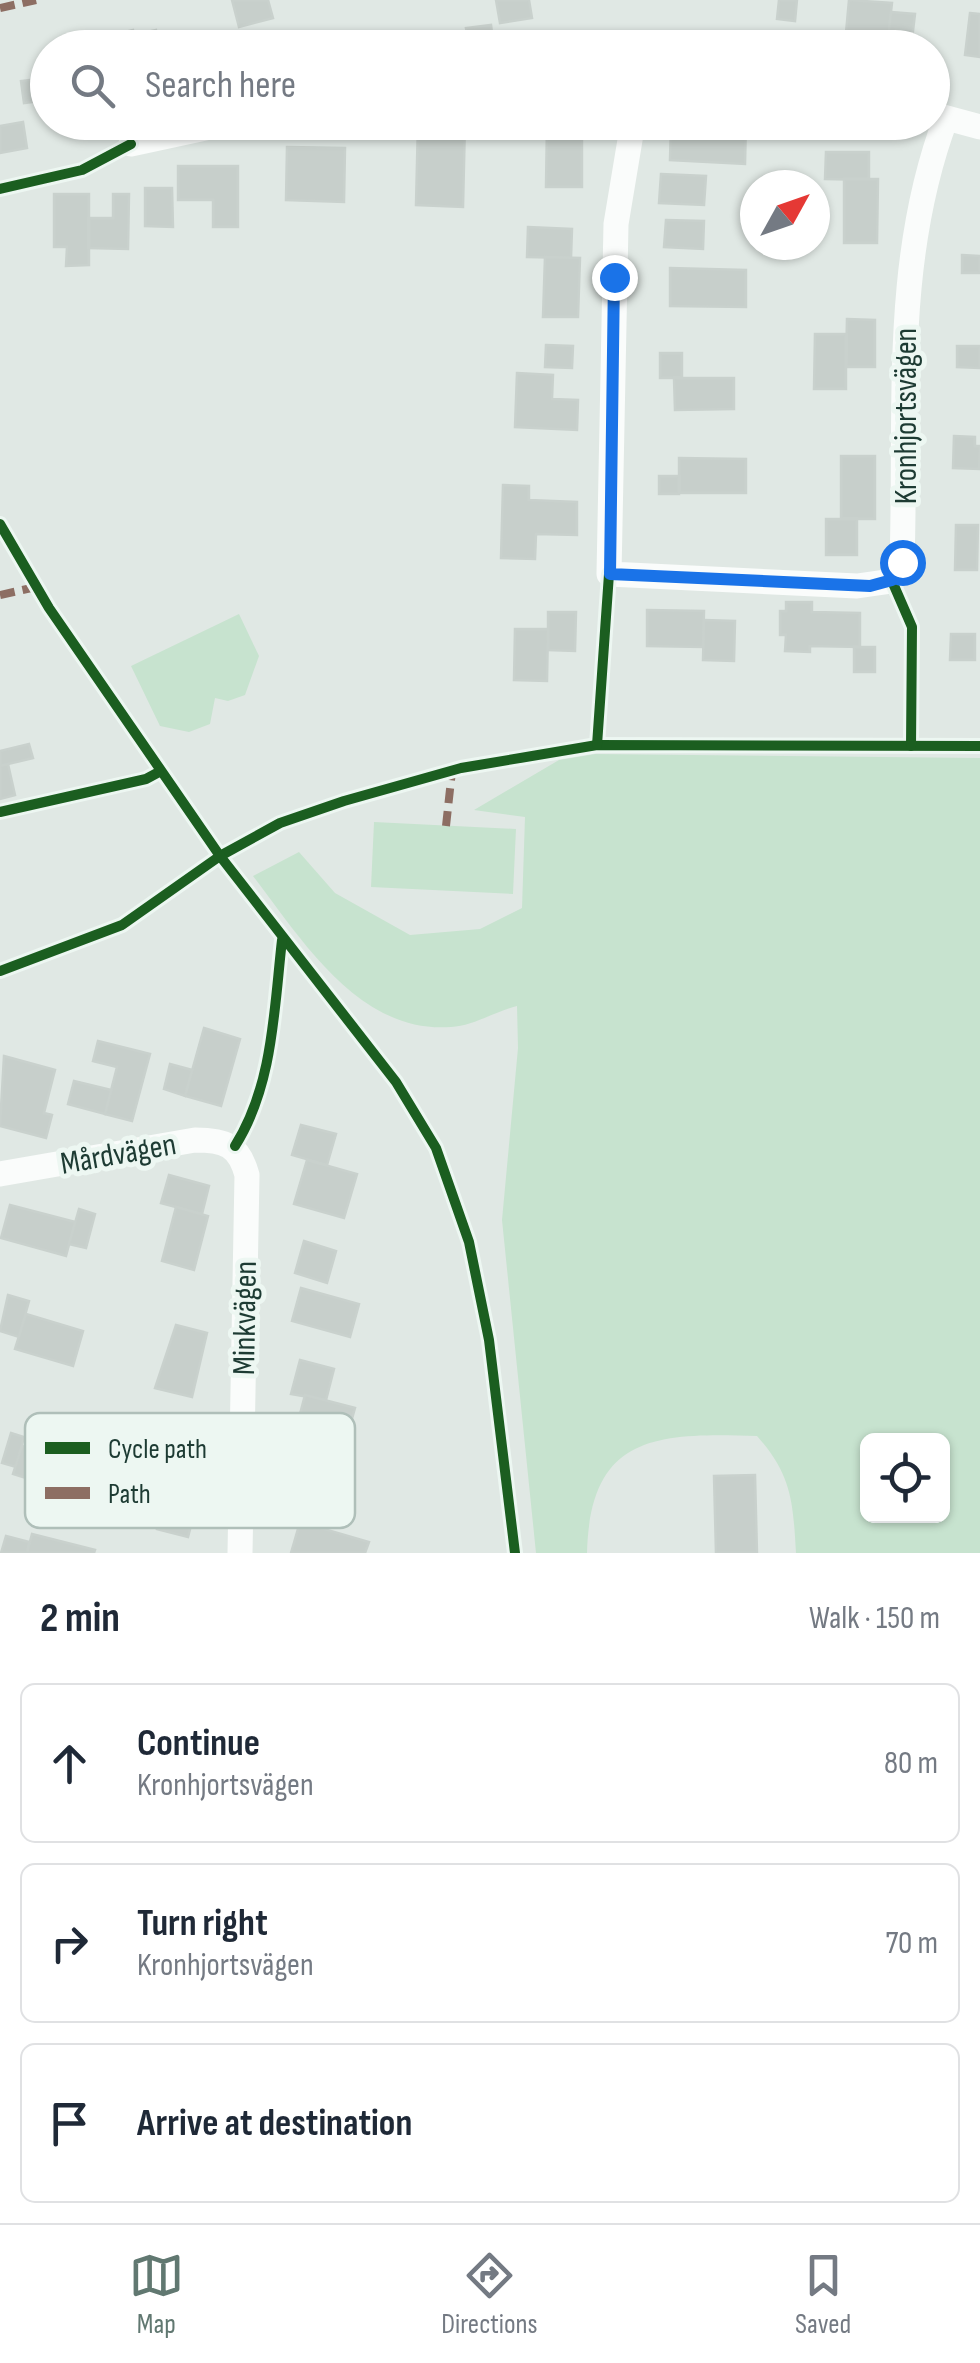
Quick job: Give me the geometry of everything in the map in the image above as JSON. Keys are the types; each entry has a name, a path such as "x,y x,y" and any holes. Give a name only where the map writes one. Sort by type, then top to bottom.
{"street":[{"path":"950,119 980,127"},
{"path":"131,144 150,140"},
{"name":"Kronhjortsvägen","path":"630,140 616,224 610,574 857,586 892,580 902,562 909,258 933,140"},
{"name":"Mårdvägen","path":"0,1174 195,1140 218,1140 234,1146"},
{"name":"Minkvägen","path":"234,1146 247,1175 243,1413"},
{"name":"Minkvägen","path":"240,1528 240,1553"}],"green space":[{"path":"239,614 259,656 245,695 228,701 215,698 210,724 189,732 160,726 131,666"},
{"path":"595,754 980,758 980,1553 796,1553 789,1490 769,1450 757,1436 721,1435 660,1440 636,1449 616,1463 601,1484 591,1514 587,1553 536,1553 502,1220 518,1048 517,1006 451,1027 418,1025 388,1015 336,978 253,876 299,852 335,893 410,935 480,929 522,908 525,817 474,810 559,760"},
{"path":"374,822 516,829 513,894 371,887"}],"building":[{"path":"232,0 268,0 273,18 239,27"},
{"path":"496,0 529,0 532,18 500,23"},
{"path":"779,0 797,0 795,21 777,19"},
{"path":"849,0 892,3 889,30 846,30"},
{"path":"891,12 915,14 913,30 889,30"},
{"path":"970,13 980,14 980,57 965,55"},
{"path":"491,25 492,30 466,30"},
{"path":"30,80 30,102 24,103 21,81"},
{"path":"23,122 27,148 0,153 0,126"},
{"path":"418,140 465,140 463,207 416,205"},
{"path":"547,140 582,140 582,187 546,187"},
{"path":"671,140 746,140 745,164 670,160"},
{"path":"287,147 345,148 344,202 286,200"},
{"path":"826,152 869,152 869,180 830,179 830,170 825,170"},
{"path":"178,166 238,166 238,227 213,227 213,200 178,200"},
{"path":"661,174 706,176 704,205 659,203"},
{"path":"844,179 878,179 877,243 844,243"},
{"path":"145,188 172,188 173,227 145,226"},
{"path":"54,194 89,194 89,265 66,266 67,247 54,247"},
{"path":"113,194 129,194 128,249 89,248 89,218 113,218"},
{"path":"666,220 704,221 703,249 664,247"},
{"path":"528,227 572,229 571,258 527,257"},
{"path":"962,255 980,256 980,273 962,273"},
{"path":"545,257 580,258 578,317 543,317"},
{"path":"670,268 746,270 746,307 670,306"},
{"path":"847,319 875,320 875,367 846,367"},
{"path":"815,334 846,334 846,389 814,389"},
{"path":"546,345 573,346 572,368 545,367"},
{"path":"957,346 980,346 980,368 957,367"},
{"path":"660,353 682,353 682,378 660,378"},
{"path":"517,373 553,375 552,399 578,400 577,430 515,427"},
{"path":"674,378 734,378 734,409 675,410"},
{"path":"954,436 975,437 975,446 980,446 979,469 953,468"},
{"path":"841,456 875,456 875,519 841,519"},
{"path":"679,458 746,459 746,493 679,493"},
{"path":"659,476 679,476 679,494 659,494"},
{"path":"503,485 529,486 529,500 577,502 577,535 536,534 535,559 501,558"},
{"path":"826,519 857,519 857,555 826,555"},
{"path":"956,525 978,525 977,570 955,570"},
{"path":"786,602 812,602 812,612 860,613 860,647 810,646 810,652 785,651 780,611 786,611"},
{"path":"647,610 704,611 703,647 647,646"},
{"path":"548,612 576,612 575,651 548,650"},
{"path":"704,620 735,621 734,661 703,660"},
{"path":"515,629 548,629 547,681 514,680"},
{"path":"951,634 975,634 975,660 950,660"},
{"path":"854,647 875,647 875,672 854,672"},
{"path":"29,744 33,758 0,766 0,751"},
{"path":"8,764 15,795 0,799 0,766"},
{"path":"204,1028 240,1039 221,1106 185,1096"},
{"path":"98,1041 150,1054 132,1121 105,1114 117,1067 93,1061"},
{"path":"4,1056 55,1070 44,1113 52,1115 46,1138 0,1126"},
{"path":"170,1064 192,1070 185,1096 164,1089"},
{"path":"74,1081 111,1090 105,1114 68,1104"},
{"path":"301,1125 336,1134 327,1165 292,1155"},
{"path":"307,1160 357,1174 344,1218 294,1204"},
{"path":"169,1175 209,1186 202,1214 161,1203"},
{"path":"10,1205 75,1222 66,1256 1,1238"},
{"path":"176,1207 208,1216 194,1270 162,1261"},
{"path":"79,1209 95,1214 86,1248 69,1244"},
{"path":"304,1241 336,1251 327,1283 295,1273"},
{"path":"301,1288 359,1304 350,1337 292,1321"},
{"path":"8,1295 29,1301 19,1337 0,1331"},
{"path":"26,1314 83,1331 73,1366 15,1349"},
{"path":"176,1325 207,1333 192,1397 155,1388"},
{"path":"300,1360 334,1369 326,1400 291,1394"},
{"path":"305,1395 355,1408 354,1413 300,1413"},
{"path":"11,1433 24,1437 16,1467 2,1463"},
{"path":"22,1446 25,1447 25,1478 13,1474"},
{"path":"755,1475 757,1553 716,1553 714,1476"},
{"path":"157,1528 190,1528 188,1537"},
{"path":"298,1528 321,1528 369,1542 365,1553 291,1553"},
{"path":"32,1534 95,1550 27,1553"},
{"path":"6,1536 29,1542 27,1553 1,1553"}],"marked path":[{"path":"0,8 36,0"},
{"path":"0,595 36,587"},
{"path":"446,826 452,771"}],"cycle path":[{"path":"0,189 82,170 131,144"},
{"path":"0,524 49,608 220,856 280,823 344,801 461,768 597,745 980,746"},
{"path":"597,745 609,574"},
{"path":"892,581 912,627 911,746"},
{"path":"0,812 146,779 159,772"},
{"path":"0,971 122,925 220,856 396,1082 436,1148 469,1242 489,1340 515,1553"},
{"path":"235,1146 248,1123 264,1073 282,940"}],"route":[{"path":"614,277 610,574 870,586 892,580 902,562"}]}
